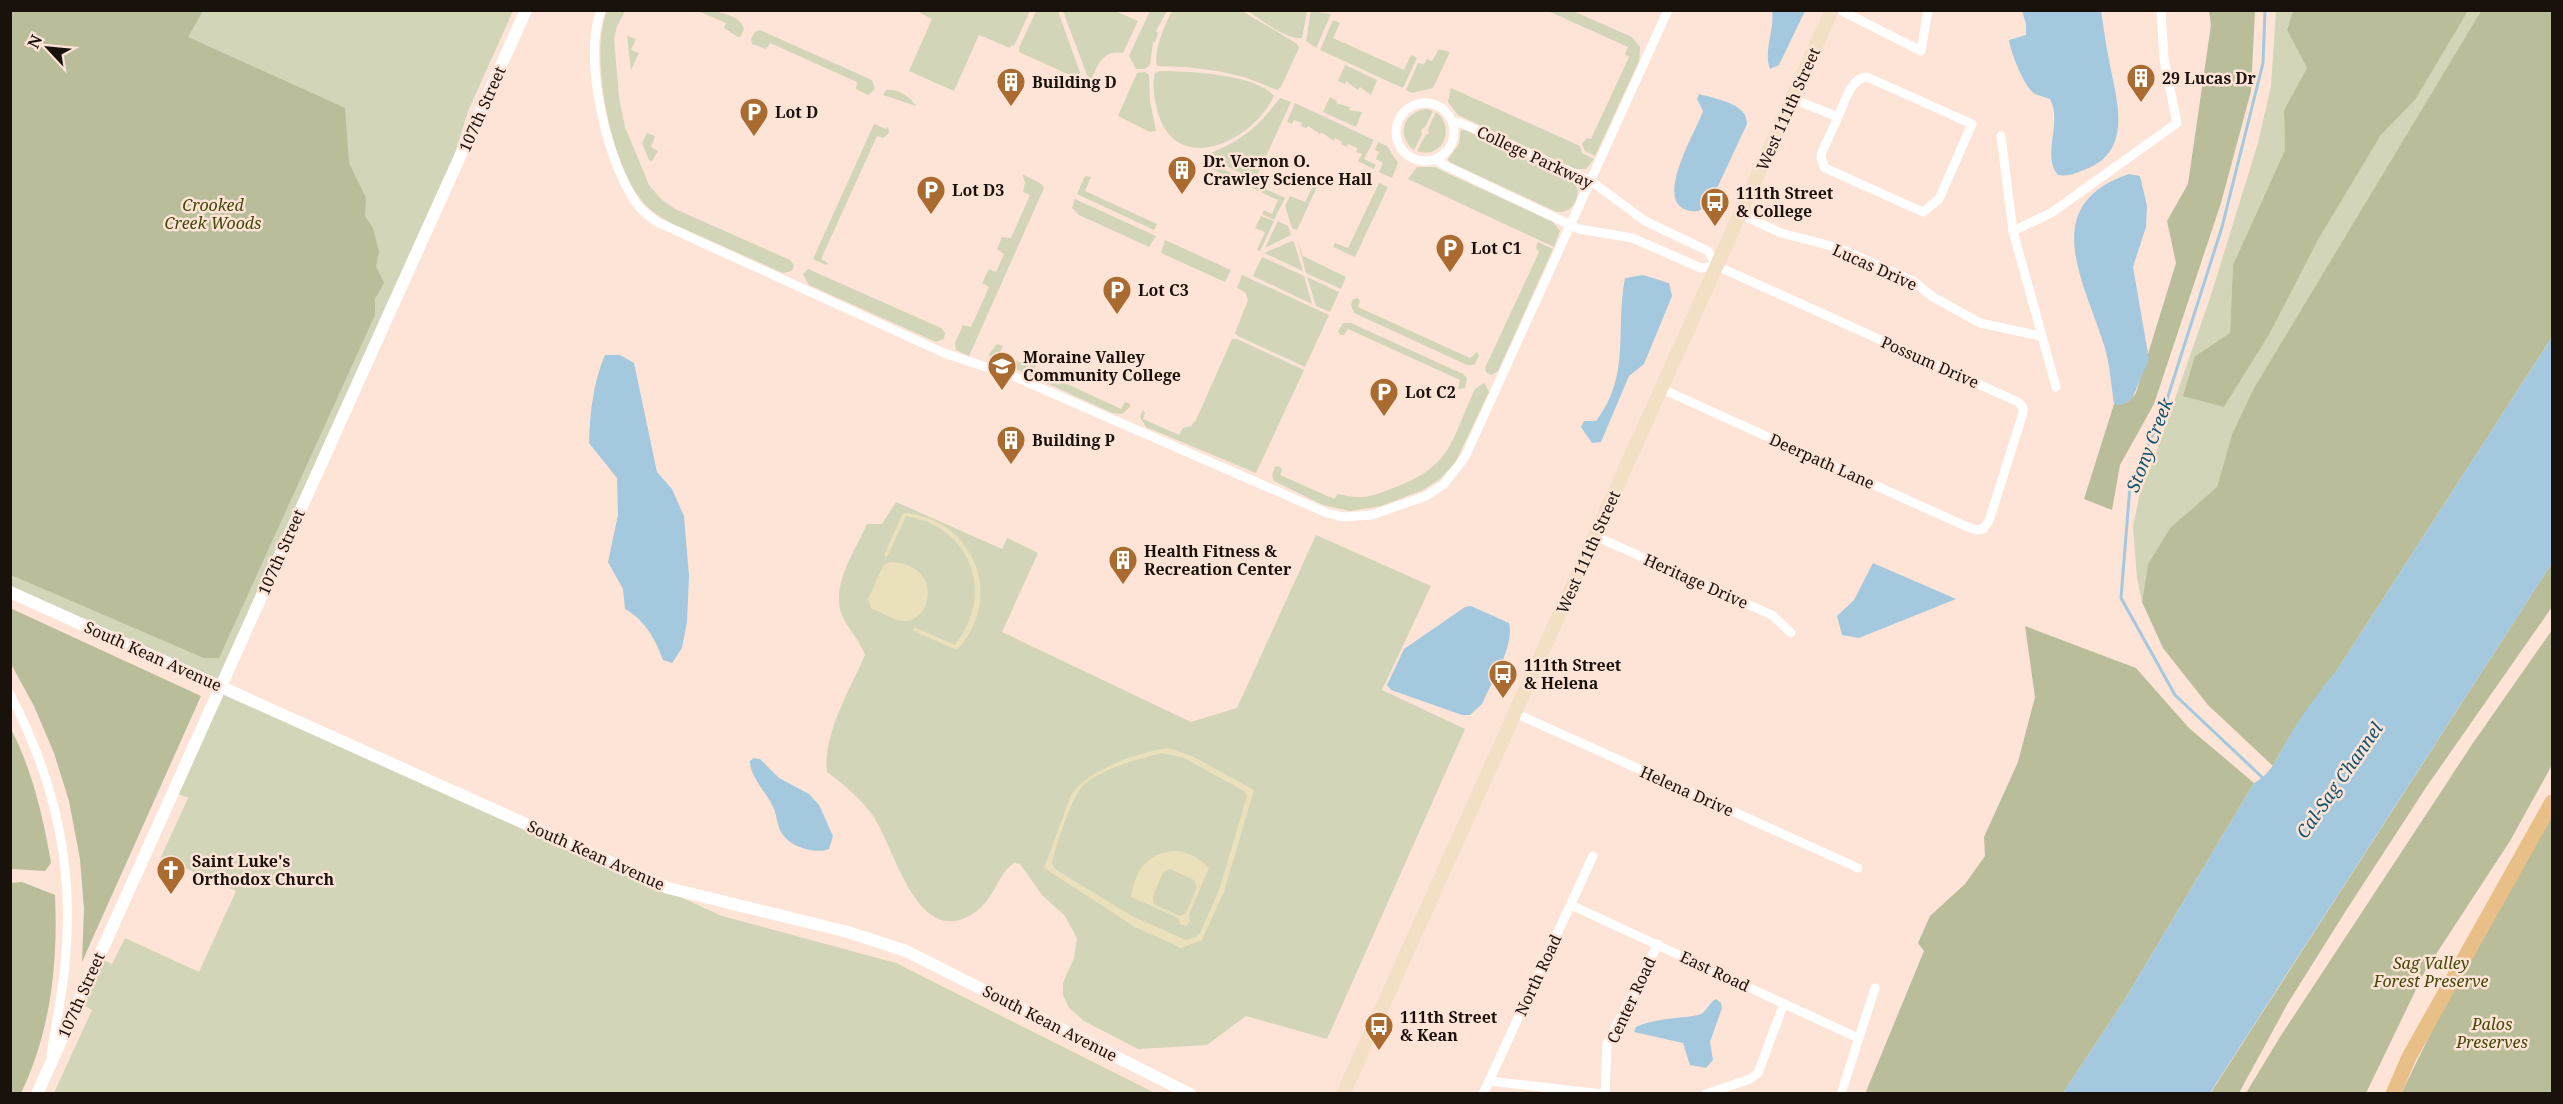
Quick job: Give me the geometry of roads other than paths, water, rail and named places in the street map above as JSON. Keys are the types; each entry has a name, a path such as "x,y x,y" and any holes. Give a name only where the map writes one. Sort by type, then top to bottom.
{"main road":[{"name":"West 111th Street","path":"1343,1094 1832,10"},
{"path":"2393,1094 2409,1057 2553,802"}],"street":[{"name":"107th Street","path":"37,1094 526,10"},
{"path":"601,10 595,36 595,54 604,128 629,192 638,206 657,222 944,353 1014,376 1312,507 1343,517 1372,515 1426,496 1444,484 1456,471 1478,430 1572,226 1668,10"},
{"path":"1840,10 1921,51 1928,10"},
{"path":"2013,231 2051,213 2177,123 2164,59 2161,10"},
{"path":"1862,77 1867,77 1972,124 1939,200 1923,212 1825,168 1821,158 1822,152 1838,117 1853,85 1862,77"},
{"path":"1792,99 1838,117"},
{"name":"College Parkway","path":"1433,103 1445,110 1454,123 1455,132 1449,149 1435,159 1421,161 1413,158 1401,148 1397,139 1398,119 1413,105 1433,103"},
{"name":"College Parkway","path":"1435,159 1572,226 1632,238 1701,267 1717,266 1708,251 1645,221 1591,181 1461,123 1454,123"},
{"path":"2001,136 2013,231 2040,336 2056,387"},
{"name":"Lucas Drive","path":"1740,214 1781,233 1839,248 1913,281 1934,297 1980,323 2040,336"},
{"name":"Possum Drive","path":"1717,266 2018,402 2023,407 2021,422 1992,514 1983,529"},
{"name":"Deerpath Lane","path":"1662,389 1965,526 1977,530 1983,529"},
{"name":"Heritage Drive","path":"1595,536 1772,615 1791,633"},
{"name":"South Kean Avenue","path":"10,592 668,888 848,932 906,951 1190,1094"},
{"path":"10,694 42,762 59,820 67,895 65,963 50,1064"},
{"name":"Helena Drive","path":"1515,713 1858,868"},
{"name":"North Road","path":"1483,1094 1593,856"},
{"name":"East Road","path":"1571,905 1858,1038"},
{"name":"Center Road","path":"1604,1094 1607,1044 1658,944"},
{"path":"1841,1094 1875,988"},
{"path":"1706,1094 1750,1079 1758,1073 1763,1065 1784,1003"},
{"path":"1489,1082 1604,1094"}],"water":[{"path":"1772,11 1805,11 1779,65 1770,69 1768,48"},
{"path":"2022,11 2101,11 2118,108 2116,137 2103,160 2074,174 2058,175 2053,167 2051,149 2054,118 2050,99 2035,94 2031,90 2022,77 2012,53 2009,40 2026,35 2026,24"},
{"path":"1699,94 1736,107 1746,117 1747,124 1711,201 1702,209 1691,211 1679,206 1675,196 1675,182 1679,166 1703,111 1697,99"},
{"path":"2129,174 2140,176 2147,206 2146,227 2133,267 2149,359 2132,399 2121,405 2114,404 2106,352 2079,271 2075,247 2075,225 2083,205 2101,188"},
{"path":"1643,275 1669,283 1672,296 1644,364 1629,376 1601,442 1592,443 1581,427 1584,421 1596,421 1614,387 1620,352 1625,278"},
{"name":"Cal-Sag Channel","path":"2552,337 2552,563 2210,1093 2063,1093 2125,999 2254,783 2271,768 2301,718 2337,670"},
{"path":"605,355 620,355 634,363 657,472 672,489 684,516 689,576 687,622 682,648 672,663 663,660 649,631 639,619 625,609 623,589 608,562 618,515 617,478 589,443 593,398"},
{"path":"1873,563 1956,599 1859,638 1842,635 1837,616 1854,600"},
{"path":"1471,606 1509,623 1509,642 1482,704 1470,715 1462,715 1391,690 1387,685 1404,649 1465,607"},
{"path":"754,758 760,759 779,778 809,794 819,805 833,836 829,849 809,850 788,841 779,827 773,806 752,772 750,761"},
{"path":"1716,999 1721,1003 1722,1008 1710,1042 1713,1060 1706,1068 1690,1065 1683,1043 1634,1032 1636,1027 1651,1022 1701,1014"}],"waterway":[{"name":"Stony Creek","path":"2264,779 2175,695 2121,598 2130,486 2163,412 2222,227 2263,63 2265,10"}],"place":[{"name":"29 Lucas Dr","path":"2141,104"},
{"name":"Building D","path":"1011,108"},
{"name":"Lot D","path":"754,138"},
{"name":"Dr. Vernon O. Crawley Science Hall","path":"1182,196"},
{"name":"Lot D3","path":"931,216"},
{"name":"111th Street & College","path":"1715,228"},
{"name":"Lot C1","path":"1450,274"},
{"name":"Lot C3","path":"1117,316"},
{"name":"Moraine Valley Community College","path":"1002,392"},
{"name":"Lot C2","path":"1384,418"},
{"name":"Building P","path":"1011,466"},
{"name":"Health Fitness & Recreation Center","path":"1123,586"},
{"name":"111th Street & Helena","path":"1503,700"},
{"name":"Saint Luke's Orthodox Church","path":"171,896"},
{"name":"111th Street & Kean","path":"1379,1052"}],"park label":[{"name":"Crooked Creek Woods","path":"213,214"},
{"name":"Sag Valley Forest Preserve","path":"2431,972"},
{"name":"Palos Preserves","path":"2492,1033"}]}
